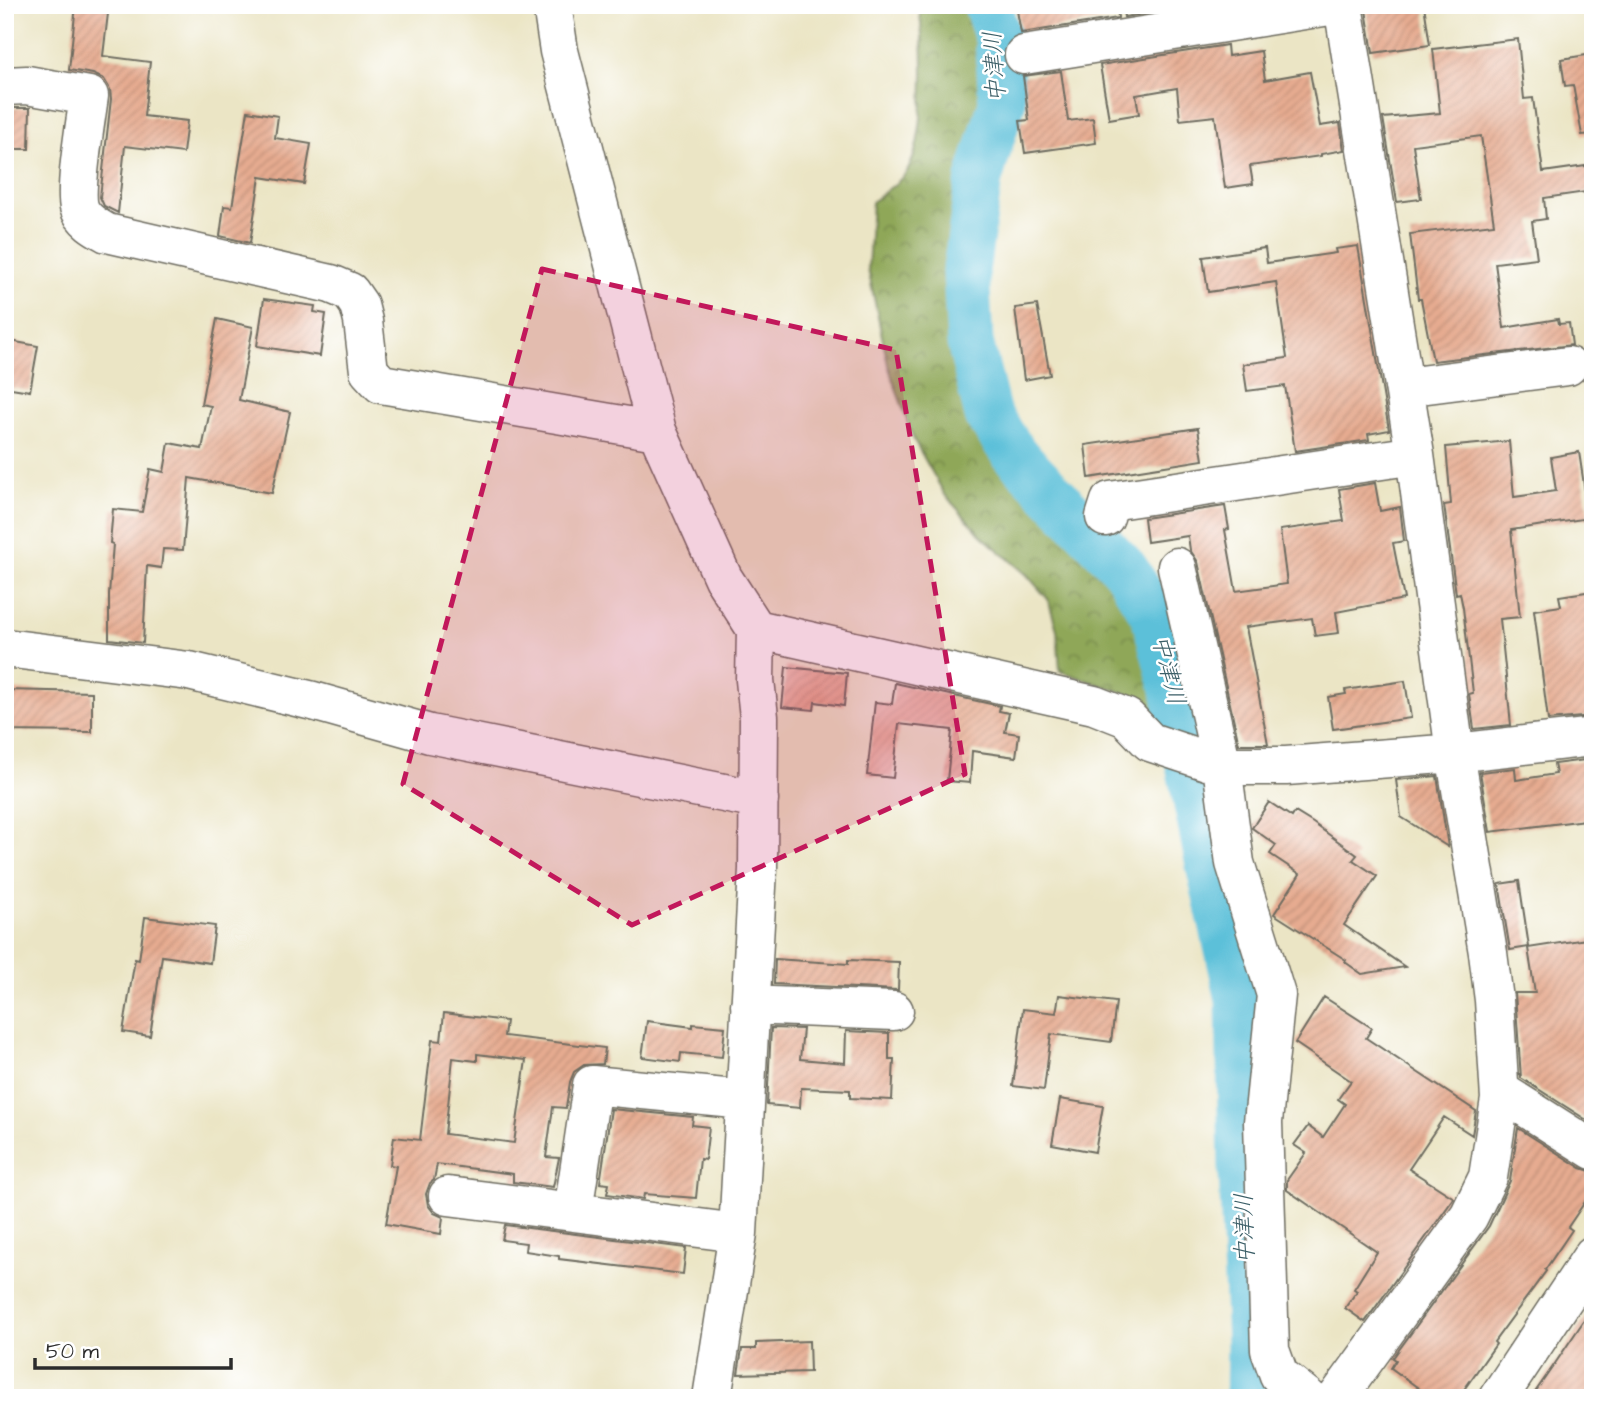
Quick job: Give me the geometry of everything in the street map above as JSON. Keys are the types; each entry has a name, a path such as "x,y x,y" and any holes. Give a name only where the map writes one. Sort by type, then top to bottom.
{"street":[{"path":"552,5 559,51 657,431 723,578 756,629 759,800 738,1233 712,1398"},
{"path":"1024,55 1336,5"},
{"path":"1337,1398 1469,1216 1488,1177 1499,1114 1500,1091 1494,1000 1455,753 1415,455 1343,5"},
{"path":"5,86 27,85 89,96 79,208 89,222 107,233 331,284 350,292 359,306 363,321 369,371 381,384 657,431"},
{"path":"1404,387 1568,366"},
{"path":"1105,517 1110,500 1415,455"},
{"path":"1177,567 1222,766 1236,863 1276,995 1263,1122 1270,1350 1279,1376 1308,1398"},
{"path":"756,629 1094,705 1127,718 1150,742 1222,766 1286,766 1455,753 1593,737"},
{"path":"5,648 189,671 313,701 430,734 759,800"},
{"path":"750,1005 894,1011"},
{"path":"573,1212 592,1085 745,1100"},
{"path":"1500,1091 1593,1150"},
{"path":"448,1196 738,1233"},
{"path":"1498,1398 1593,1255"}],"highlighted area":[{"path":"542,269 896,350 965,774 632,925 403,784"}],"green space":[{"path":"919,5 973,5 986,39 988,89 965,158 950,258 956,356 991,450 1120,581 1145,622 1165,720 1136,697 1060,671 1057,630 1048,599 1027,575 982,536 945,495 914,440 888,365 868,269 872,202 906,173 918,138 923,92"}],"building":[{"path":"76,5 109,5 103,56 150,62 144,116 187,121 183,153 125,146 118,213 104,206 100,197 110,89 104,79 93,74 69,70"},
{"path":"1016,5 1117,5 1118,18 1021,33"},
{"path":"1122,5 1149,5 1150,13 1124,17"},
{"path":"1424,5 1430,45 1373,53 1366,10"},
{"path":"1518,39 1524,99 1533,98 1543,172 1593,165 1593,191 1544,198 1546,219 1532,221 1537,258 1495,263 1504,328 1558,319 1559,324 1569,323 1572,345 1433,361 1421,299 1418,299 1410,234 1494,224 1481,136 1413,145 1421,199 1397,202 1383,118 1440,113 1433,49"},
{"path":"1227,45 1228,56 1261,51 1265,80 1310,72 1320,126 1340,123 1344,150 1250,166 1253,184 1225,188 1215,116 1180,120 1177,88 1136,95 1139,114 1109,119 1100,65"},
{"path":"1593,54 1593,134 1582,135 1573,85 1565,86 1561,59"},
{"path":"1061,71 1068,121 1093,118 1096,143 1025,153 1020,121 1029,120 1023,76"},
{"path":"5,108 30,108 29,149 5,149"},
{"path":"248,111 278,116 275,138 311,144 304,184 260,177 250,243 220,236 224,206 232,207"},
{"path":"1358,246 1389,430 1368,434 1369,440 1295,451 1285,386 1247,391 1243,364 1287,358 1276,282 1208,292 1203,257 1265,248 1267,263 1336,253 1335,249"},
{"path":"264,299 315,306 314,312 326,314 320,356 257,346"},
{"path":"1037,305 1050,375 1024,380 1015,308"},
{"path":"217,319 253,327 239,400 290,412 272,493 189,478 183,550 163,549 161,568 147,566 143,643 109,639 113,509 142,512 150,469 164,472 169,443 202,449 211,406 201,404"},
{"path":"5,340 38,346 30,391 5,387"},
{"path":"1198,428 1203,460 1089,478 1085,445"},
{"path":"1509,441 1514,497 1556,491 1551,457 1579,452 1589,518 1511,530 1520,617 1500,619 1511,725 1474,729 1469,694 1473,693 1463,608 1460,593 1456,594 1444,505 1451,504 1446,447"},
{"path":"1375,483 1380,511 1400,507 1404,541 1393,543 1404,599 1336,612 1339,633 1315,636 1312,618 1246,627 1268,744 1239,744 1198,562 1190,550 1188,536 1147,542 1144,518 1225,506 1229,529 1225,530 1236,591 1287,584 1280,530 1344,521 1339,489"},
{"path":"1593,591 1593,716 1548,720 1534,610 1561,606 1559,596"},
{"path":"786,667 847,673 844,706 815,702 814,710 782,707"},
{"path":"1405,681 1411,718 1333,729 1328,697 1346,694 1345,690"},
{"path":"895,683 1000,706 999,711 1009,713 1005,732 1019,734 1016,757 972,751 970,783 947,781 952,730 899,724 893,778 867,775 875,702 892,704"},
{"path":"5,690 92,692 92,732 5,731"},
{"path":"1593,759 1593,819 1490,832 1480,772 1515,768 1516,780 1556,774 1554,764"},
{"path":"1437,776 1448,847 1401,817 1396,780"},
{"path":"1269,802 1292,817 1295,812 1313,823 1357,855 1353,860 1377,876 1344,925 1405,967 1362,974 1345,962 1346,960 1274,914 1300,874 1270,854 1276,845 1252,828"},
{"path":"1519,881 1529,947 1510,950 1499,884"},
{"path":"145,917 215,926 210,963 162,956 150,1036 123,1032 135,959 139,960"},
{"path":"1593,938 1593,1124 1521,1078 1515,993 1535,993 1528,948"},
{"path":"775,959 848,964 848,960 899,962 898,990 774,984"},
{"path":"1059,995 1116,1002 1111,1042 1051,1034 1044,1090 1013,1086 1023,1009 1056,1013"},
{"path":"1324,997 1372,1028 1366,1038 1476,1111 1472,1135 1444,1117 1409,1169 1454,1198 1365,1322 1345,1308 1377,1252 1287,1190 1287,1180 1306,1153 1294,1145 1308,1126 1323,1137 1345,1104 1338,1099 1351,1081 1295,1043"},
{"path":"444,1013 506,1021 504,1036 605,1048 603,1064 584,1065 574,1072 566,1108 553,1107 546,1157 559,1158 553,1187 513,1182 513,1174 437,1164 434,1180 426,1194 428,1205 434,1213 443,1217 441,1234 386,1224 396,1166 390,1165 394,1137 420,1140 432,1040 441,1041","holes":["477,1054 526,1060 514,1143 445,1134 453,1058 477,1061"]},
{"path":"647,1021 693,1027 693,1024 725,1027 722,1057 681,1053 680,1062 642,1057"},
{"path":"771,1028 803,1029 800,1059 845,1063 846,1031 889,1033 889,1059 894,1059 892,1100 850,1098 850,1090 801,1088 800,1108 767,1105"},
{"path":"1060,1099 1103,1106 1095,1152 1052,1144"},
{"path":"611,1109 693,1117 692,1125 709,1127 705,1160 700,1159 696,1198 644,1194 643,1199 607,1194 609,1184 600,1183"},
{"path":"1518,1128 1581,1168 1593,1172 1593,1190 1568,1227 1572,1230 1546,1271 1494,1342 1496,1344 1458,1398 1432,1398 1391,1368 1396,1360 1393,1358 1489,1226 1510,1181"},
{"path":"505,1225 686,1248 683,1274 559,1259 559,1256 525,1251 526,1243 502,1240"},
{"path":"1593,1307 1593,1398 1531,1398 1554,1365"},
{"path":"809,1341 810,1372 738,1374 742,1349 756,1349 756,1343"}],"waterway":[{"name":"中津川","path":"987,5 998,38 1002,103 979,179 966,270 970,342 988,415 1015,455 1125,569 1154,615 1173,685 1239,999 1242,1174 1250,1342 1249,1398"}]}
